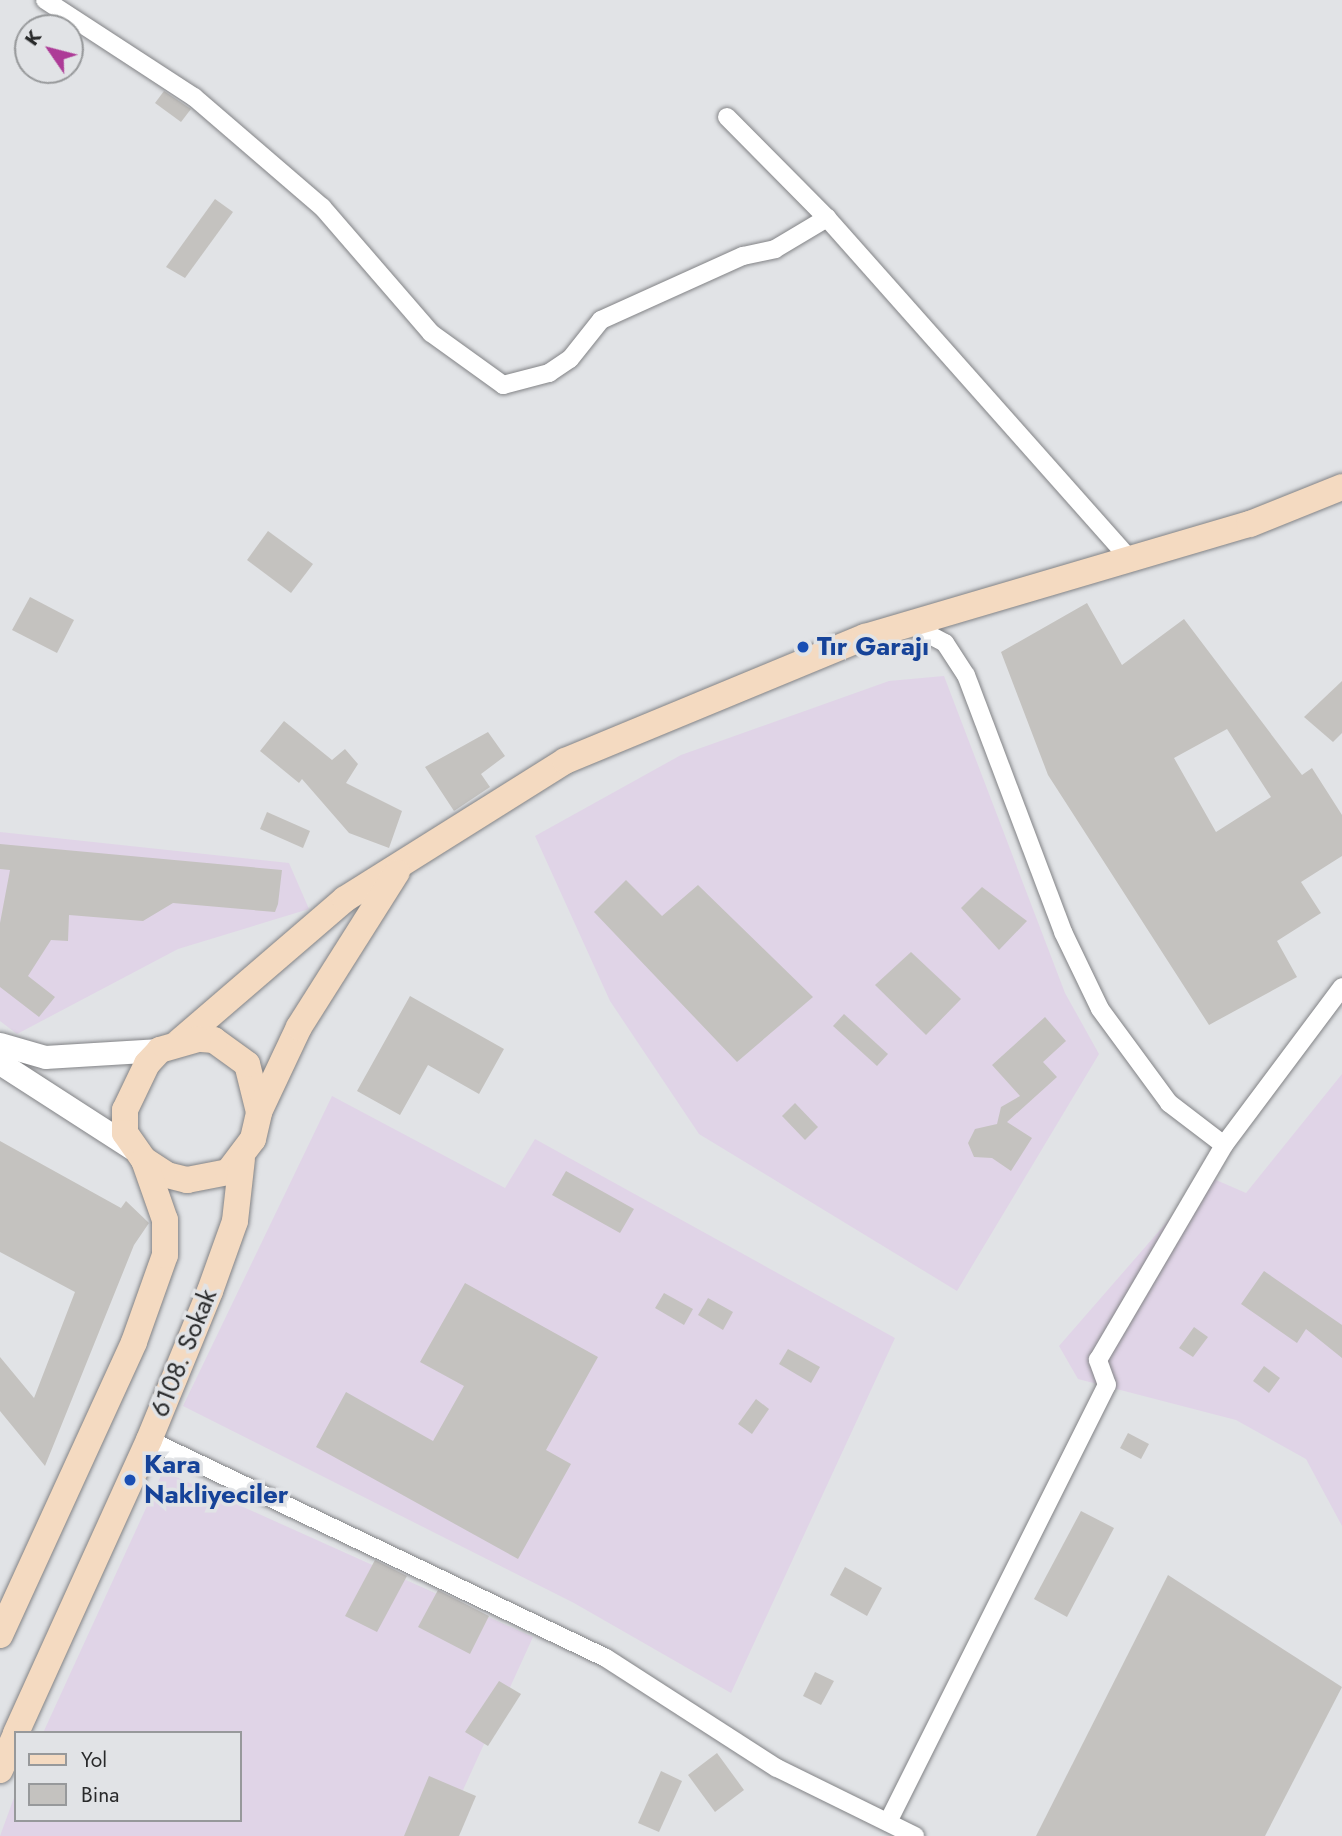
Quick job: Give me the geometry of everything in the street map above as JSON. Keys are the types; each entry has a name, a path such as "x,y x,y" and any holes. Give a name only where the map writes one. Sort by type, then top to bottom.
{"main road":[{"path":"402,865 299,1027 259,1112 242,1159 228,1172 187,1180 138,1154 125,1110 133,1086 170,1046 345,899 565,761 739,687 909,624 1250,524 1342,487"},
{"path":"170,1046 214,1040 230,1049 247,1064 259,1112"},
{"name":"6108. Sokak","path":"0,1635 134,1342 165,1255 165,1220 138,1154"},
{"name":"6108. Sokak","path":"17,1731 149,1440 235,1221 242,1159"},
{"name":"6108. Sokak","path":"0,1770 14,1738"}],"street":[{"path":"45,0 194,97 322,207 406,310 486,377 503,385 549,373 570,359 601,320 743,256 775,249 827,218"},
{"path":"727,117 827,218 1130,559"},
{"path":"909,624 945,643 966,675 1063,932 1100,1009 1169,1103 1224,1145"},
{"path":"888,1822 1107,1385 1098,1360 1224,1145 1342,987"},
{"path":"0,1044 44,1057 170,1046"},
{"path":"0,1063 138,1154"},
{"path":"149,1440 606,1658 777,1768 915,1836"}],"shaded area":[{"path":"944,676 1065,993 1099,1054 957,1291 699,1134 610,1001 535,836 681,755 889,681"},
{"path":"0,832 289,863 309,909 178,949 17,1034 0,1021"},
{"path":"1342,1074 1342,1526 1306,1459 1236,1420 1078,1379 1059,1346 1207,1176 1246,1193"},
{"path":"332,1096 505,1188 535,1139 895,1338 731,1693 574,1603 183,1406"},
{"path":"163,1471 533,1637 442,1836 0,1836 14,1798 14,1822 242,1822 242,1731 44,1731"}],"building":[{"path":"164,91 191,109 181,122 155,103"},
{"path":"215,199 233,212 185,278 166,267"},
{"path":"268,531 313,564 291,593 247,560"},
{"path":"30,597 74,620 57,653 12,630"},
{"path":"1087,603 1122,665 1184,619 1302,775 1312,768 1342,815 1342,856 1301,882 1321,913 1277,941 1297,977 1209,1025 1048,775 1001,652","holes":["1227,729 1271,797 1216,832 1174,758"]},
{"path":"1342,681 1342,733 1333,742 1304,717"},
{"path":"284,721 332,760 345,749 358,764 346,783 402,811 389,848 349,833 302,779 299,783 260,751"},
{"path":"488,732 505,756 481,774 490,787 454,811 425,767"},
{"path":"267,812 310,831 303,848 260,829"},
{"path":"0,844 282,870 278,904 275,912 173,903 143,921 69,915 68,941 51,940 28,976 55,997 39,1017 0,987 0,923 10,870 0,869"},
{"path":"626,880 662,916 698,885 813,997 737,1062 594,912"},
{"path":"982,887 1027,921 999,950 961,908"},
{"path":"911,952 961,999 926,1035 875,985"},
{"path":"410,996 504,1049 479,1094 428,1065 400,1115 357,1091"},
{"path":"844,1014 888,1054 877,1066 833,1026"},
{"path":"1045,1017 1066,1041 1043,1062 1057,1077 1007,1122 1032,1138 1011,1171 992,1158 974,1157 968,1143 975,1129 997,1124 1001,1107 1020,1096 992,1065"},
{"path":"795,1103 818,1127 805,1140 782,1116"},
{"path":"0,1141 121,1208 126,1201 149,1223 134,1245 45,1466 0,1411 0,1357 34,1398 75,1292 0,1252"},
{"path":"566,1171 634,1209 620,1233 552,1195"},
{"path":"1264,1271 1342,1325 1342,1358 1306,1329 1297,1343 1241,1304"},
{"path":"465,1283 598,1357 546,1450 571,1464 518,1559 316,1447 346,1392 433,1441 464,1386 420,1362"},
{"path":"664,1293 693,1309 684,1325 655,1308"},
{"path":"708,1298 733,1312 723,1330 698,1315"},
{"path":"1194,1327 1208,1337 1193,1357 1179,1348"},
{"path":"788,1349 820,1367 811,1383 779,1364"},
{"path":"1264,1366 1280,1378 1269,1393 1253,1381"},
{"path":"756,1399 769,1409 752,1434 738,1424"},
{"path":"1128,1433 1149,1444 1141,1459 1120,1448"},
{"path":"1081,1511 1114,1528 1067,1617 1034,1599"},
{"path":"375,1560 407,1576 377,1632 345,1616"},
{"path":"845,1567 882,1588 867,1616 830,1595"},
{"path":"1168,1575 1342,1687 1265,1836 1036,1836"},
{"path":"438,1590 489,1616 470,1654 418,1627"},
{"path":"815,1672 834,1681 821,1705 803,1696"},
{"path":"499,1681 521,1694 488,1746 465,1732"},
{"path":"717,1753 744,1790 715,1812 688,1775"},
{"path":"661,1771 682,1781 659,1832 638,1823"},
{"path":"429,1776 476,1796 459,1836 404,1836"}],"place":[{"name":"Tır Garajı","path":"803,647"},
{"name":"Kara Nakliyeciler","path":"130,1480"}]}
